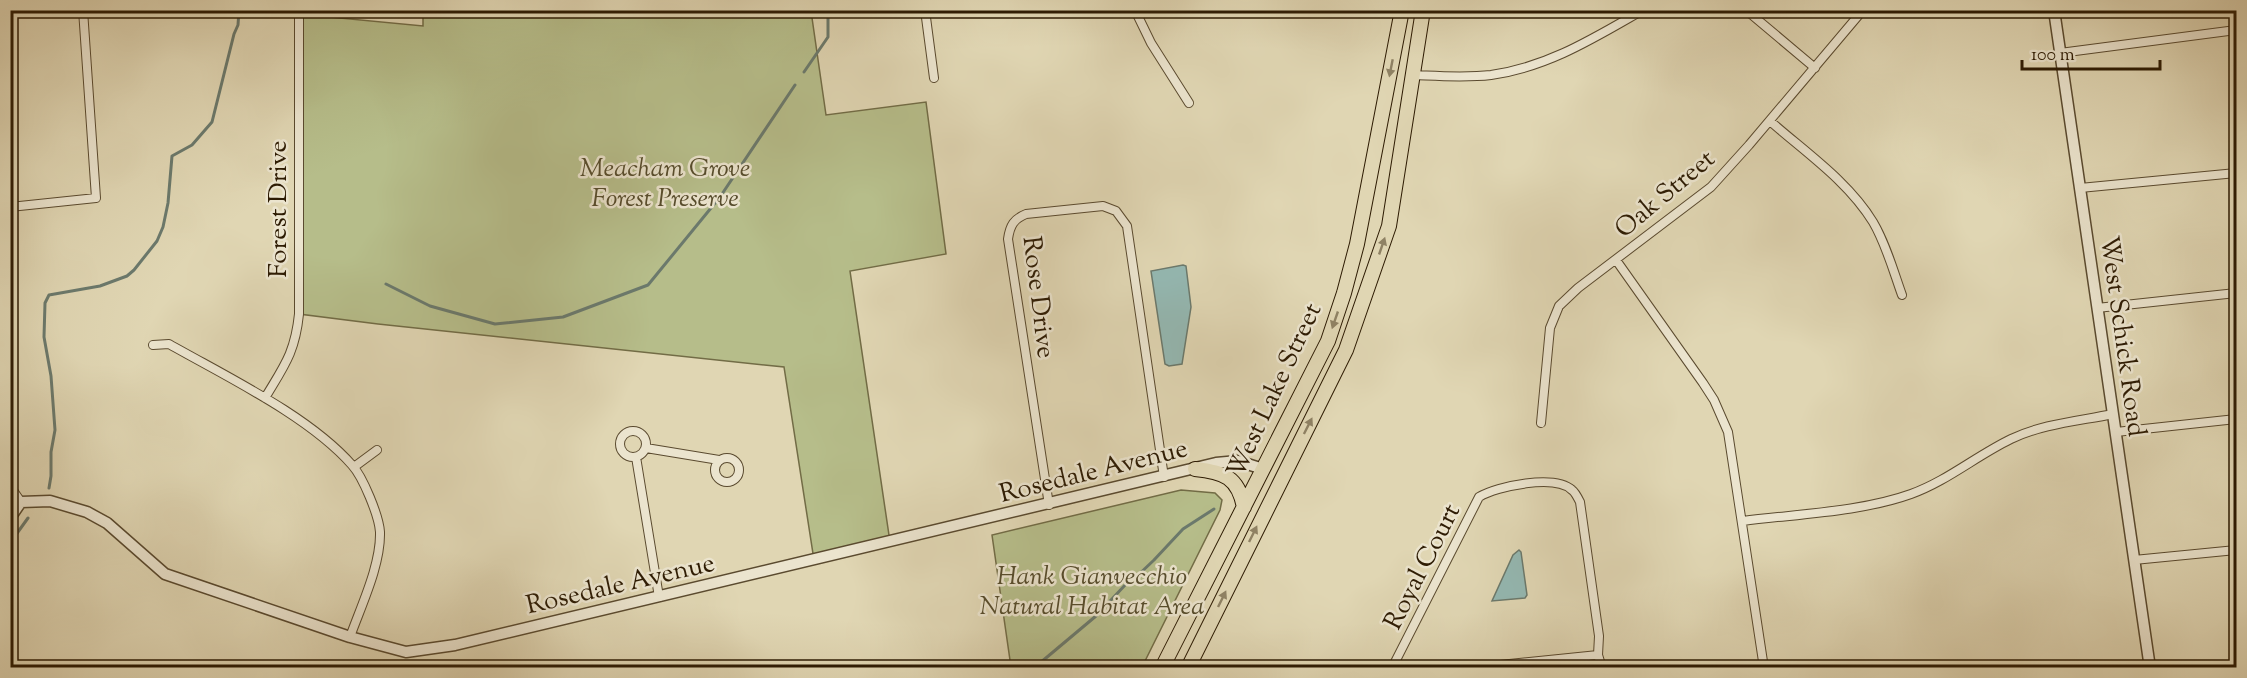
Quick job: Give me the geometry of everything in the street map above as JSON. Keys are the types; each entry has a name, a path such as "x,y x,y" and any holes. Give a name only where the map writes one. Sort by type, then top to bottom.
{"main road":[{"name":"West Lake Street","path":"1162,668 1328,341 1357,244 1402,10"},
{"name":"West Lake Street","path":"1188,668 1346,350 1389,226 1423,10"},
{"path":"1195,469 1220,473 1232,480 1241,495 1244,507"},
{"path":"1263,469 1281,478"}],"street":[{"path":"10,207 96,198 82,10"},
{"name":"Forest Drive","path":"265,398 290,356 297,336 299,10"},
{"path":"925,10 934,78"},
{"path":"1135,10 1151,43 1189,103"},
{"path":"1413,75 1489,75 1527,67 1566,53 1643,10"},
{"path":"1746,10 1815,68"},
{"name":"Oak Street","path":"1541,423 1548,338 1559,306 1578,288 1712,187 1863,10"},
{"name":"West Schick Road","path":"2054,10 2148,667"},
{"path":"2060,53 2236,30"},
{"path":"1770,121 1836,178 1864,209 1884,244 1902,295"},
{"path":"2080,188 2236,174"},
{"name":"Rose Drive","path":"1049,505 1008,239 1010,227 1016,218 1026,214 1103,206 1116,211 1127,226 1164,477"},
{"path":"1616,260 1714,400 1728,432 1764,668"},
{"path":"2097,308 2236,293"},
{"path":"153,345 169,344 265,398 324,438 354,466 378,517 380,533 373,572 350,638"},
{"path":"1743,521 1857,506 1907,495 1944,479 1990,450 2019,436 2046,427 2113,414"},
{"path":"2116,432 2236,419"},
{"path":"631,431 640,433 645,439 646,448 636,457 628,457 621,451 620,442 623,434 631,431"},
{"path":"646,448 719,460"},
{"path":"354,466 377,450"},
{"path":"636,457 658,597"},
{"name":"Rosedale Avenue","path":"16,502 50,501 87,512 107,524 165,574 350,638 400,651 422,651 1195,469 1238,460 1263,469"},
{"name":"Royal Court","path":"1395,667 1479,497 1490,490 1499,488 1557,482 1572,490 1580,502 1599,636 1598,655 1602,668"},
{"path":"10,486 16,502 10,518"},
{"path":"2134,560 2236,550"},
{"path":"1471,668 1598,655"}],"green space":[{"name":"Meacham Grove Forest Preserve","path":"423,10 811,11 826,115 926,102 946,254 850,271 890,542 814,560 784,367 299,314 298,14 423,26"},
{"name":"Hank Gianvecchio Natural Habitat Area","path":"1181,490 1215,493 1222,500 1220,510 1142,667 1011,667 992,535"}],"water":[{"path":"1186,266 1191,307 1182,364 1169,366 1165,364 1151,271"},
{"path":"1519,550 1527,595 1525,598 1492,601 1513,555"}],"waterway":[{"path":"49,488 55,430 51,376 44,337 45,303 49,295 100,286 127,276 157,241 163,227 168,203 172,156 192,145 212,122 238,25 239,10"},
{"path":"804,72 828,37 828,10"},
{"path":"386,284 430,306 495,324 563,317 648,285 720,197 795,85"},
{"path":"1034,668 1096,616 1183,529 1214,509"},
{"path":"10,543 28,518"}]}
